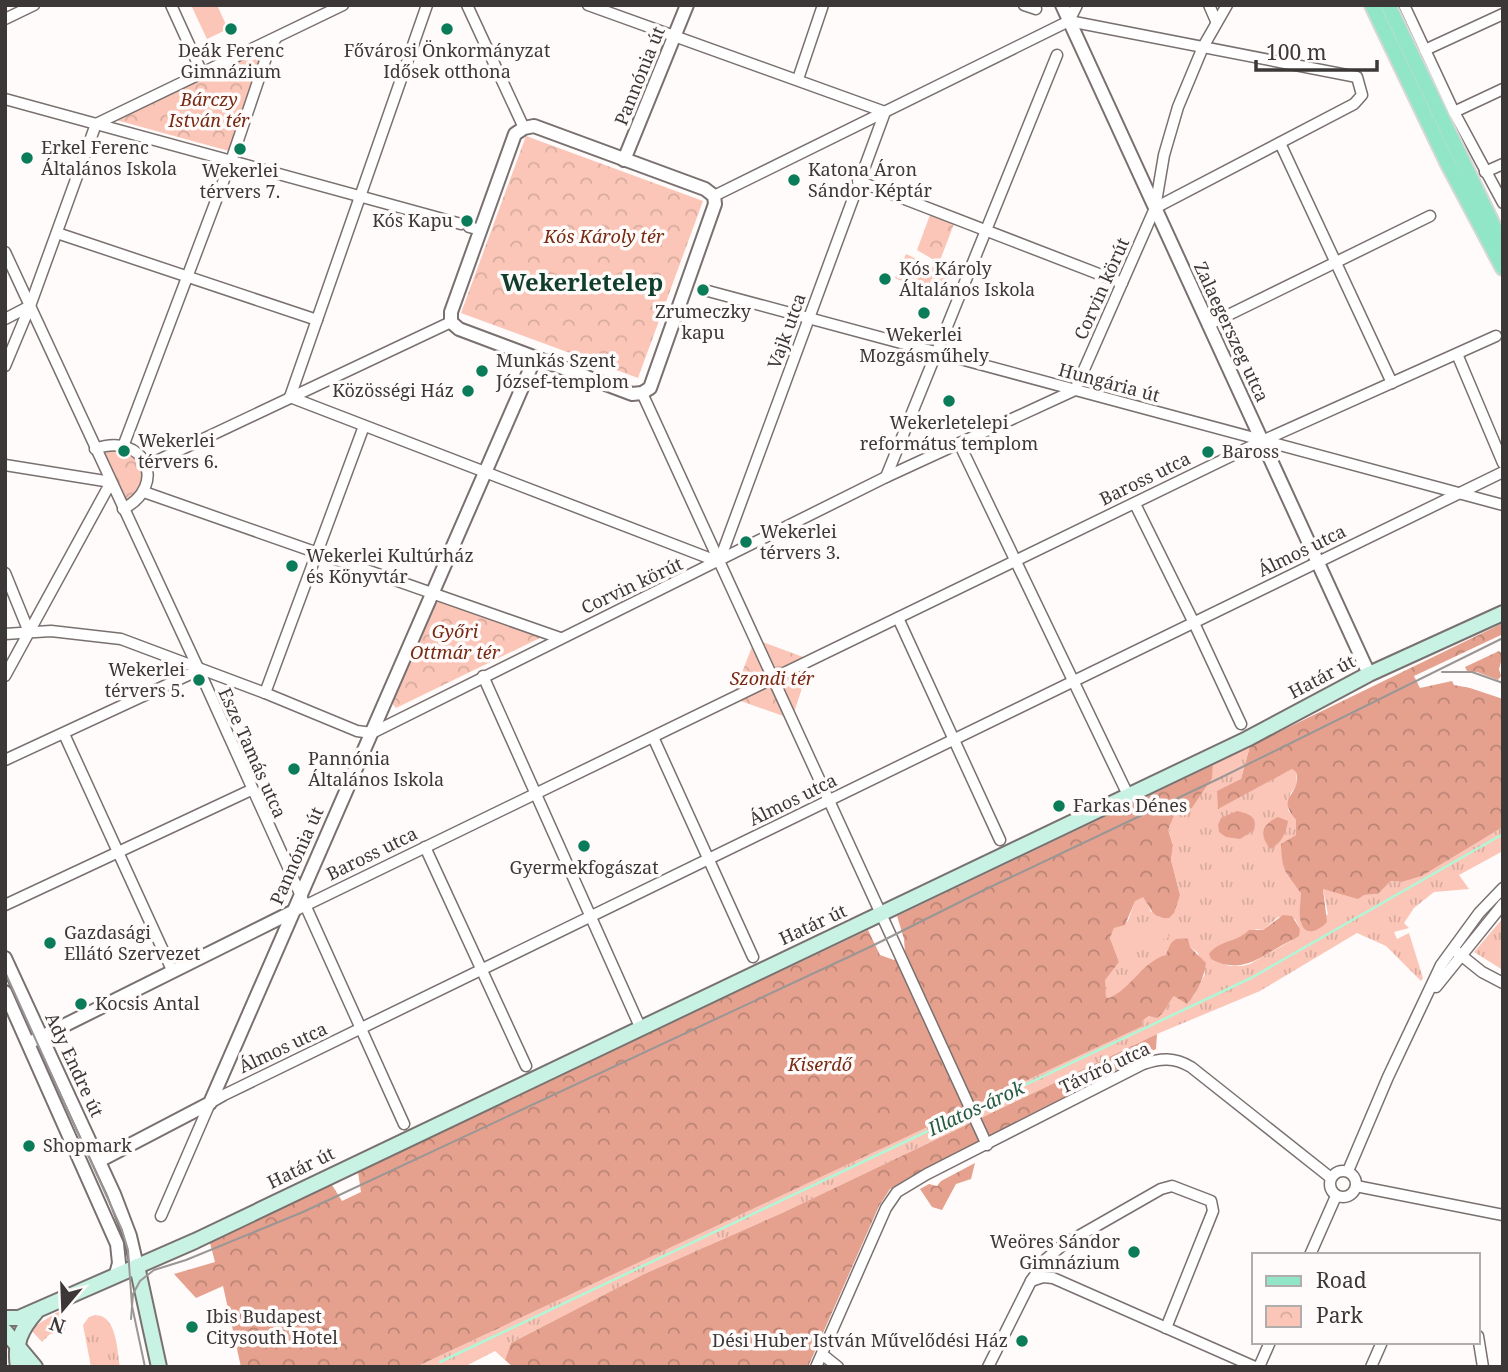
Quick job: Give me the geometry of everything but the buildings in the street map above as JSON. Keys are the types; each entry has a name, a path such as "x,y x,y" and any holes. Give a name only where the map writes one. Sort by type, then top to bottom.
{"main road":[{"path":"1372,5 1448,164 1501,265 1503,278"},
{"path":"1388,5 1503,246"},
{"path":"1489,218 1503,235"},
{"name":"Határ út","path":"5,1318 19,1318 195,1241 1247,739 1369,674 1503,613"},
{"path":"137,1266 159,1367"},
{"path":"11,1350 25,1324 39,1309"},
{"path":"5,1331 17,1367"},
{"path":"11,1350 35,1367"}],"street":[{"path":"5,19 34,5"},
{"path":"171,5 202,73"},
{"path":"5,366 30,306 96,124 342,5"},
{"path":"290,397 427,5"},
{"path":"467,5 524,128"},
{"path":"587,5 885,112"},
{"name":"Pannónia út","path":"624,160 687,5"},
{"path":"798,79 823,5"},
{"path":"1024,5 1036,9"},
{"name":"Zalaegerszeg utca","path":"1062,5 1369,674"},
{"path":"714,196 1069,21 1077,5"},
{"path":"1209,5 1216,21"},
{"name":"Corvin körút","path":"372,733 886,477 1075,390 1155,208 1164,155 1178,107 1203,47 1227,5"},
{"path":"1404,5 1454,112 1503,203"},
{"path":"1425,50 1503,14"},
{"path":"1069,21 1357,77 1362,95 1353,104 1155,208"},
{"path":"124,444 231,161 268,52 276,37"},
{"path":"886,477 1057,55"},
{"path":"1454,112 1503,89"},
{"path":"5,99 470,227"},
{"name":"Vajk utca","path":"719,562 885,112"},
{"path":"534,126 624,160 705,189 714,196 715,204 697,289 650,388 642,393 632,394 459,329 451,321 470,227 515,134 534,126"},
{"path":"1279,143 1392,383"},
{"path":"1485,172 1503,164"},
{"path":"858,181 1122,284"},
{"path":"1208,325 1430,216"},
{"path":"57,233 317,320"},
{"path":"5,252 95,449 110,443 124,444 137,452 146,466 148,478 144,492 136,502 123,509"},
{"name":"Hungária út","path":"697,289 1503,505"},
{"path":"5,319 30,306"},
{"path":"146,466 451,321"},
{"name":"Baross utca","path":"302,900 425,847 536,794 1262,441 1496,336"},
{"path":"1457,354 1503,463"},
{"name":"Pannónia út","path":"161,1216 292,912 302,900 536,358"},
{"path":"642,393 987,1144"},
{"path":"290,397 719,562"},
{"path":"265,693 364,426"},
{"path":"960,443 1128,795"},
{"name":"Esze Tamás utca","path":"95,449 199,670 404,1125"},
{"path":"5,464 111,482 5,677"},
{"name":"Álmos utca","path":"99,1161 210,1103 1503,472"},
{"path":"144,492 560,638"},
{"path":"1135,504 1241,724"},
{"path":"5,573 29,632"},
{"path":"898,618 1000,840"},
{"path":"5,634 74,632 121,639 265,693 357,732 372,733"},
{"path":"5,760 199,670"},
{"path":"483,676 641,1028"},
{"path":"64,734 172,970"},
{"path":"653,737 753,957"},
{"path":"5,905 251,790"},
{"path":"425,847 526,1066"},
{"path":"1348,1171 1393,1066 1441,965 1479,913 1503,888"},
{"path":"1427,998 1503,904"},
{"path":"27,1044 292,912"},
{"path":"1452,948 1482,972 1503,983"},
{"name":"Ady Endre út","path":"5,958 99,1161 130,1236 137,1266"},
{"name":"Ady Endre út","path":"5,992 117,1244 119,1263 116,1274"},
{"name":"Távíró utca","path":"816,1367 891,1199 906,1186 1143,1064 1165,1058 1180,1060 1198,1071 1331,1178"},
{"path":"1336,1196 1330,1188 1331,1178 1338,1172 1348,1171"},
{"path":"1336,1196 1348,1196 1356,1186 1355,1179 1348,1171"},
{"path":"988,1367 1031,1281 1046,1259 1063,1245 1161,1189 1172,1186 1211,1202 1213,1211 1166,1328"},
{"path":"1356,1186 1503,1215"},
{"path":"1311,1253 1336,1196"},
{"path":"1031,1281 1043,1277 1053,1278 1257,1367 1269,1344"},
{"path":"1371,1367 1381,1344"},
{"path":"1479,1344 1483,1367"},
{"path":"823,1355 838,1367"}],"green space":[{"path":"191,5 217,5 228,29 207,39"},
{"name":"Bárczy István tér","path":"264,49 229,151 116,120"},
{"name":"Kós Károly tér","path":"526,136 703,201 638,378 461,313"},
{"path":"930,215 954,224 939,263 917,250"},
{"path":"906,254 950,275 939,299 895,278"},
{"path":"95,449 137,452 148,478 123,509"},
{"name":"Győri Ottmár tér","path":"437,600 542,637 396,708 392,703"},
{"path":"1503,623 1503,634 1414,676 1420,688 1452,681 1454,685 1503,699 1503,827 1422,876 1402,882 1391,881 1378,894 1364,895 1358,899 1323,889 1327,922 1317,930 1306,930 1300,919 1301,893 1286,872 1282,861 1281,844 1296,835 1296,820 1290,812 1288,800 1296,786 1296,772 1292,769 1218,809 1217,791 1241,779 1250,746"},
{"name":"Szondi tér","path":"755,639 811,660 792,719 732,698"},
{"path":"1499,651 1503,655 1499,669 1501,676 1498,680 1467,671 1465,667"},
{"path":"1250,746 1241,779 1218,808 1292,769 1296,771 1297,785 1290,794 1288,810 1296,820 1296,836 1287,846 1284,866 1288,876 1302,893 1301,901 1328,915 1323,889 1364,895 1378,894 1391,881 1402,882 1422,876 1503,827 1503,851 1459,875 1469,889 1434,892 1414,908 1404,923 1409,928 1394,932 1397,939 1409,933 1423,978 1421,981 1386,946 1357,933 1260,991 1157,1034 782,1213 644,1274 511,1343 505,1360 495,1351 464,1367 416,1367 1143,1026 1142,1021 1166,1005 1174,996 1193,997 1205,974 1198,953 1190,947 1166,955 1109,998 1106,997 1104,980 1119,962 1110,938 1114,928 1128,921 1135,900 1144,896 1151,912 1180,895 1171,860 1173,844 1168,830 1174,816 1192,808 1211,778 1213,765","holes":["1278,917 1295,919 1300,929 1294,939 1250,964 1230,966 1215,961 1215,948 1257,929 1263,930"]},
{"name":"Kiserdő","path":"1213,765 1212,778 1192,808 1174,816 1168,830 1173,845 1171,860 1180,895 1174,913 1169,918 1159,917 1143,897 1135,901 1125,925 1114,928 1110,938 1119,962 1105,980 1106,997 1109,998 1117,994 1150,963 1166,955 1175,940 1188,939 1190,947 1206,963 1200,985 1187,1004 1174,996 1160,1016 1149,1016 1142,1021 1143,1026 416,1367 241,1367 223,1286 196,1298 174,1274 215,1262 210,1243 332,1185 342,1201 361,1192 358,1172 868,930 880,955 894,960 905,953 897,916"},
{"path":"1237,811 1254,819 1254,830 1240,839 1226,837 1219,832 1218,825 1221,818"},
{"path":"1278,817 1288,821 1281,840 1271,849 1264,839 1264,830 1268,823"},
{"path":"1283,915 1292,916 1300,929 1299,936 1244,964 1223,964 1211,959 1209,954 1213,949 1249,930 1263,930"},
{"path":"1160,916 1169,937 1120,957 1111,936"},
{"path":"1503,918 1503,970 1474,952"},
{"path":"1157,1034 1156,1049 890,1189 879,1206 808,1367 513,1367 505,1360 511,1343 644,1274 782,1213"},
{"path":"975,1163 971,1179 956,1184 942,1210 932,1207 920,1189 929,1184 937,1186 941,1181"},
{"path":"61,1310 65,1330 50,1334 42,1342 30,1329"},
{"path":"95,1315 108,1321 112,1327 120,1367 91,1367 83,1325 89,1317"}],"waterway":[{"name":"Illatos-árok","path":"974,1109 1251,978 1503,834"},
{"name":"Illatos-árok","path":"440,1362 968,1112"}],"tram line":[{"path":"131,1319 133,1294 140,1281 154,1270 186,1260 303,1212 872,946 1503,638"},
{"path":"1442,672 1472,672 1503,683"},
{"path":"5,972 122,1230 128,1250 132,1306 145,1367"}],"place":[{"name":"Deák Ferenc Gimnázium","path":"231,29"},
{"name":"Fővárosi Önkormányzat Idősek otthona","path":"447,29"},
{"name":"Wekerlei térvers 7.","path":"240,149"},
{"name":"Erkel Ferenc Általános Iskola","path":"27,158"},
{"name":"Katona Áron Sándor Képtár","path":"794,180"},
{"name":"Kós Kapu","path":"467,221"},
{"name":"Kós Károly Általános Iskola","path":"885,279"},
{"name":"Zrumeczky kapu","path":"703,290"},
{"name":"Wekerlei Mozgásműhely","path":"924,313"},
{"name":"Munkás Szent József-templom","path":"482,371"},
{"name":"Közösségi Ház","path":"468,391"},
{"name":"Wekerletelepi református templom","path":"949,401"},
{"name":"Wekerlei térvers 6.","path":"124,451"},
{"name":"Baross","path":"1208,452"},
{"name":"Wekerlei térvers 3.","path":"746,542"},
{"name":"Wekerlei Kultúrház és Könyvtár","path":"292,566"},
{"name":"Wekerlei térvers 5.","path":"199,680"},
{"name":"Pannónia Általános Iskola","path":"294,769"},
{"name":"Farkas Dénes","path":"1059,806"},
{"name":"Gyermekfogászat","path":"584,846"},
{"name":"Gazdasági Ellátó Szervezet","path":"50,943"},
{"name":"Kocsis Antal","path":"81,1004"},
{"name":"Shopmark","path":"29,1146"},
{"name":"Weöres Sándor Gimnázium","path":"1134,1252"},
{"name":"Ibis Budapest Citysouth Hotel","path":"192,1327"},
{"name":"Dési Huber István Művelődési Ház","path":"1022,1341"}],"district":[{"name":"Wekerletelep","path":"582,283"}]}
